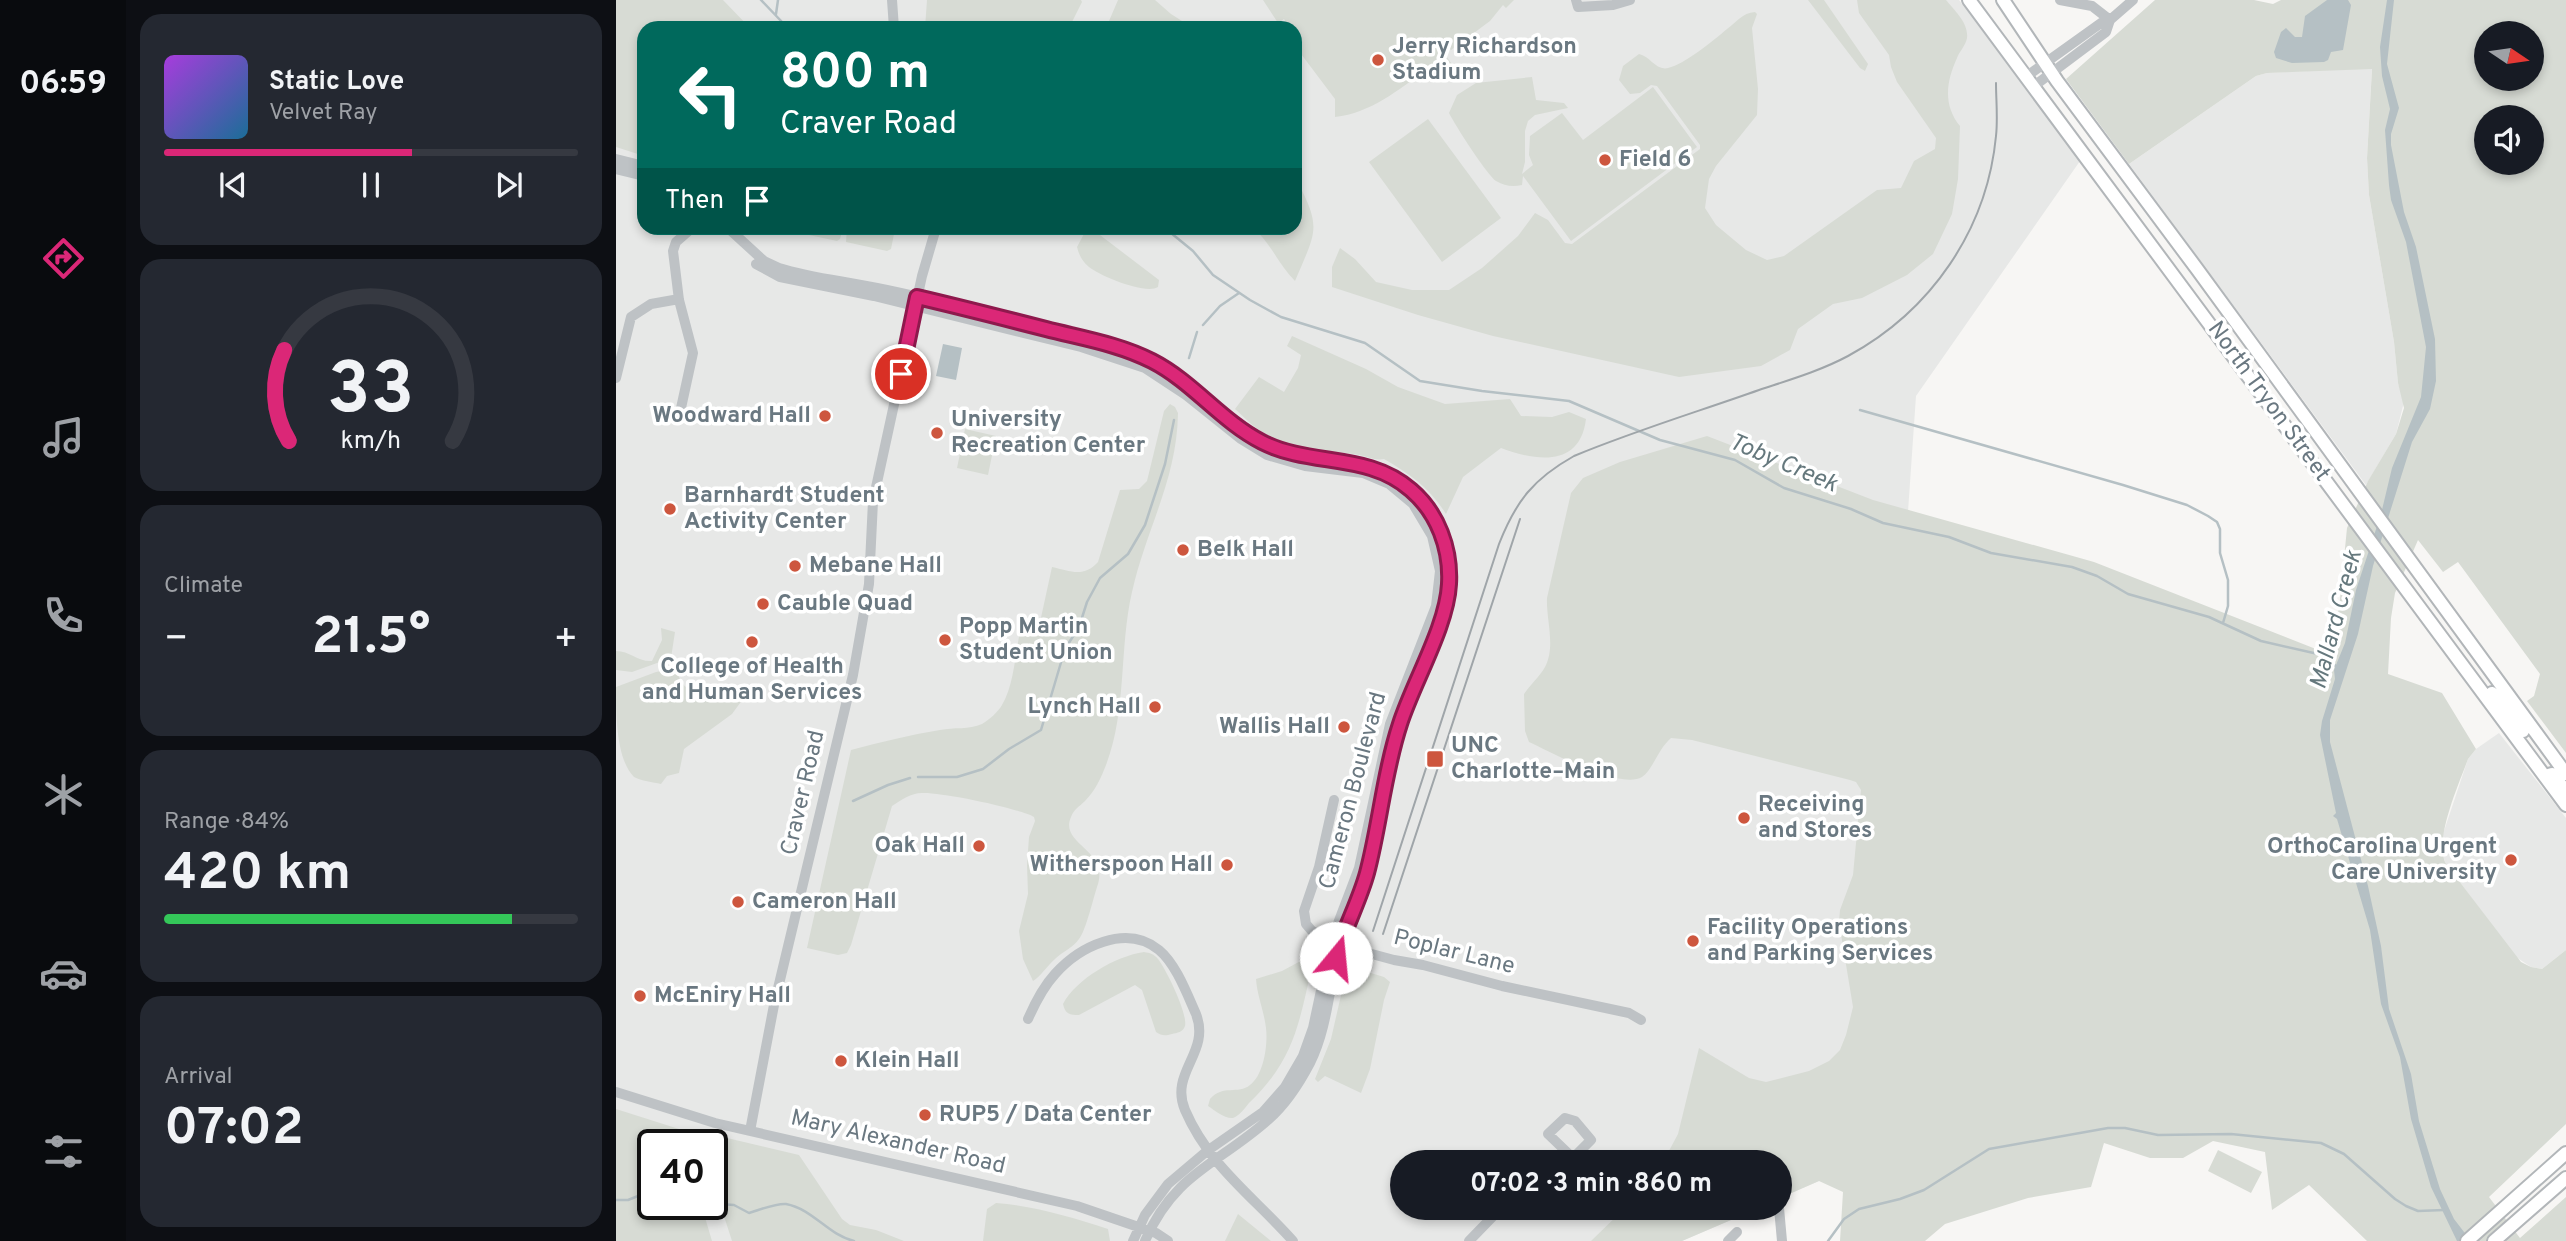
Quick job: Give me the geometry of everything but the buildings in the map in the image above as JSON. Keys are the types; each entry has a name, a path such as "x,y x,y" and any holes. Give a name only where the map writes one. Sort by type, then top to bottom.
{"main road":[{"name":"North Tryon Street","path":"1969,0 2566,805"},
{"name":"North Tryon Street","path":"2003,0 2048,68 2566,774"},
{"path":"2444,640 2473,668 2540,753 2544,755 2549,751"},
{"path":"2544,776 2552,774 2566,790"},
{"path":"2467,1241 2566,1153"},
{"path":"2494,1241 2566,1178"}],"street":[{"path":"892,0 894,21"},
{"path":"1576,0 1578,8 1613,5 1630,0"},
{"path":"2060,0 2092,6 2110,20"},
{"path":"2031,81 2106,32 2110,20 2133,0"},
{"path":"616,159 637,164"},
{"path":"616,169 637,174"},
{"path":"681,408 693,352 679,299 673,248 684,235"},
{"name":"Cameron Boulevard","path":"728,235 757,264 775,275 916,302"},
{"name":"Cameron Boulevard","path":"736,235 764,261 779,268 1120,358 1160,376 1241,439 1267,455 1305,467 1363,473 1383,481 1402,493 1416,508 1432,536 1438,557 1440,584 1433,615 1399,714 1357,877 1336,942 1317,1045 1300,1080 1272,1116 1210,1154 1174,1192 1144,1233 1132,1241"},
{"name":"Craver Road","path":"750,1131 774,1005 856,659 869,584 873,501 916,302 934,235"},
{"path":"616,378 631,317 651,304 679,299"},
{"name":"Poplar Lane","path":"1334,800 1304,915 1308,928 1336,942 1478,981 1629,1013 1641,1020"},
{"path":"1028,1019 1040,993 1053,975 1084,950 1122,938 1138,940 1155,947 1171,965 1198,1020 1198,1046 1183,1075 1180,1091 1186,1113 1210,1154 1293,1241"},
{"name":"Mary Alexander Road","path":"616,1092 692,1117 1052,1200 1168,1241"},
{"path":"1469,1241 1489,1220"},
{"path":"1780,1220 1782,1241"},
{"path":"1728,1241 1737,1232"}],"shaded area":[{"path":"616,0 1959,0 2080,161 1916,396 1882,888 1819,1181 1792,1193 1792,1150 1390,1150 1390,1220 1731,1220 1682,1241 616,1241"},
{"path":"616,0 723,0 743,21 637,21 637,154 616,147"},
{"path":"927,0 1082,2 1072,21 926,21"},
{"path":"1118,0 1155,0 1182,21 1109,21"},
{"name":"Jerry Richardson Stadium","path":"1263,0 1514,0 1506,8 1503,5 1490,21 1451,50 1449,48 1443,52 1454,67 1440,77 1430,64 1426,70 1383,100 1360,111 1335,117 1335,99 1302,55 1302,21 1277,21"},
{"path":"1808,0 1824,0 1868,64 1865,71 1860,68"},
{"path":"1857,0 1946,0 1966,27 1966,41 1953,67 1948,93 1951,110 1960,126 1958,179 1952,214 1933,254 1907,275 1862,298 1833,304 1798,329 1790,350 1761,366 1679,377 1493,336 1332,287 1332,267 1340,248 1355,259 1376,282 1412,290 1449,290 1482,268 1518,236 1535,213 1548,220 1565,243 1572,244 1700,149 1700,145 1657,86 1651,85 1640,93 1630,94 1619,80 1623,66 1639,54 1660,67 1675,66 1699,52 1743,16 1755,12 1757,14 1752,28 1758,89 1757,115 1716,166 1709,179 1705,208 1716,225 1746,250 1767,260 1784,256 1877,190 1901,188 1914,161 1935,149 1936,138 1897,82 1889,55 1859,13"},
{"path":"2155,0 2254,0 2273,4 2281,0 2566,0 2566,753 2527,701 2534,696 2540,674 2458,562 2443,572 2418,540 2395,593 2388,674 2442,693 2476,749 2468,759 2445,827 2443,854 2446,864 2521,962 2542,969 2566,950 2566,1124 2489,1197 2520,1238 2566,1197 2566,1241 2367,1241 2309,1185 2272,1210 2265,1152 2213,1141 2183,1158 2150,1158 2104,1143 2091,1187 2028,1198 1945,1224 1925,1241 1840,1241 1843,1192 1819,1181 1792,1193 1792,1150 1669,1150 1678,1134 1699,1048 1749,1078 1766,1082 1809,1071 1829,1061 1840,1050 1853,1007 1839,922 1840,910 1853,875 1861,790 1856,782 1850,780 1692,740 1671,738 1646,774 1632,780 1602,774 1529,742 1525,731 1524,694 1548,659 1550,642 1547,598 1571,493 1583,478 1620,462 1707,436 1873,500 2094,562 2326,653 2339,609 2347,528 2368,481 2396,434 2404,408 2369,195 2367,158 2372,69 2267,73 2256,76 2129,164 2066,79"},
{"path":"2327,0 2348,0 2351,5 2343,50 2331,52 2328,60 2324,62 2292,63 2276,58 2274,52 2281,32 2286,28 2295,37 2302,37 2305,16"},
{"path":"2387,0 2394,0 2387,64 2399,108 2391,134 2391,145 2404,212 2416,247 2435,339 2436,381 2430,409 2412,442 2373,566 2358,634 2330,720 2330,742 2368,886 2381,946 2389,1009 2411,1074 2419,1121 2440,1189 2454,1219 2471,1241 2457,1241 2431,1187 2411,1119 2400,1057 2381,1004 2370,930 2337,819 2333,816 2336,813 2320,735 2335,679 2334,670 2345,643 2356,590 2381,514 2392,468 2421,397 2426,347 2406,242 2391,200 2389,185 2385,130 2390,109 2382,76 2380,47"},
{"path":"2372,68 2367,158 2369,195 2394,342 2398,383 2404,402 2396,434 2366,485 2129,164 2256,76 2267,73"},
{"name":"Field 6","path":"1532,77 1536,100 1564,103 1568,108 1535,115 1528,121 1522,174 1533,165 1529,155 1530,136 1562,113 1583,140 1653,87 1697,147 1571,241 1523,176 1522,185 1515,186 1502,184 1492,177 1449,113 1457,95 1476,83"},
{"path":"1428,119 1501,218 1442,262 1369,162"},
{"path":"1302,192 1313,219 1313,229 1312,239 1295,281 1260,235 1302,235"},
{"path":"809,235 841,235 837,241"},
{"path":"846,235 894,235 891,249 887,251 846,242"},
{"path":"1083,235 1100,235 1159,280 1158,287 1134,287 1103,275 1089,267 1081,258 1077,247"},
{"path":"1292,336 1366,369 1398,387 1445,404 1510,399 1521,416 1552,417 1569,412 1586,419 1582,435 1575,446 1554,457 1528,456 1501,448 1463,477 1446,514 1419,482 1384,459 1285,443 1260,431 1235,409 1259,377 1284,392 1298,368 1301,355 1287,346"},
{"path":"943,344 962,348 956,380 936,376"},
{"path":"1170,404 1178,413 1176,437 1167,482 1132,592 1113,744 1097,784 1074,812 1069,826 1077,841 1091,855 1099,872 1090,913 1079,939 1033,981 1023,959 1019,931 1028,894 1029,837 1034,817 979,801 918,793 892,806 847,953 838,955 807,948 851,750 918,734 977,726 996,713 1009,688 1020,632 1037,636 1052,567 1082,572 1098,562 1120,490 1139,489 1147,481 1164,411"},
{"path":"965,429 996,436 988,475 957,468"},
{"path":"661,628 675,632 671,658 632,672 616,670 616,651 652,661 662,640"},
{"path":"671,669 677,671 683,684 690,690 728,688 736,691 743,699 732,714 684,749 679,773 667,776 661,784 634,777 628,769 618,735 616,687"},
{"path":"2499,733 2566,818 2566,950 2542,969 2531,967 2516,957 2446,864 2442,854 2443,834 2468,759 2476,749"},
{"path":"1144,952 1156,957 1171,981 1185,1020 1181,1031 1165,1035 1156,1032 1142,990 1135,985 1079,1015 1065,1010 1063,1004 1069,995 1087,978 1121,958"},
{"path":"1312,957 1312,966 1293,1040 1285,1056 1276,1072 1240,1114 1233,1118 1220,1114 1208,1106 1210,1099 1220,1092 1250,1085 1259,1074 1264,1059 1266,1028 1256,979 1282,971"},
{"path":"1351,967 1384,977 1390,982 1370,1069 1361,1093 1325,1076 1318,1082 1315,1079 1331,1039 1347,969"},
{"path":"616,1109 679,1129 637,1129 637,1220 706,1220 712,1241 616,1241"},
{"path":"728,1138 799,1155 842,1219 850,1225 876,1230 904,1241 732,1241 725,1220 728,1220"},
{"path":"2218,1150 2262,1172 2251,1193 2208,1171"},
{"path":"996,1203 1039,1209 1108,1229 1110,1241 983,1241 987,1209"},
{"path":"1238,1214 1271,1241 1225,1241"},
{"path":"1613,1220 1731,1220 1682,1241 1591,1241"}],"waterway":[{"name":"Toby Creek","path":"761,0 781,21"},
{"path":"776,14 778,0"},
{"name":"Toby Creek","path":"1173,235 1193,251 1213,275 1250,300 1281,317 1365,343 1420,381 1569,401 1660,440 1735,460 1784,488 1851,509 1883,523 1949,537 1991,553 2072,567 2097,576 2128,594 2209,617 2261,641 2318,654 2336,666"},
{"path":"1203,325 1220,306 1239,293"},
{"path":"1189,358 1197,332"},
{"path":"1860,410 2123,485 2187,505 2208,516 2217,522 2220,529 2220,553 2228,580 2228,606 2223,623"},
{"path":"918,777 957,777 983,769 1041,730 1065,649 1079,627 1087,602 1100,578 1128,554 1145,525 1165,464 1174,420"},
{"path":"853,801 910,778"},
{"path":"1828,1241 1844,1219 1859,1209 1924,1190 1989,1149 2108,1128 2125,1128 2158,1135 2231,1134 2321,1143 2344,1154 2406,1206 2418,1211 2444,1210"},
{"path":"616,1200 637,1196"},
{"path":"728,1205 749,1213 786,1204 804,1211 836,1233 854,1241"}],"tram line":[{"path":"1373,931 1499,544 1519,503 1547,473 1574,456 1826,366 1848,356 1905,316 1950,264 1981,204 1996,136 1996,83"},
{"path":"1383,934 1520,519"}],"place":[{"name":"Jerry Richardson Stadium","path":"1378,60"},
{"name":"Field 6","path":"1605,160"},
{"name":"Woodward Hall","path":"825,416"},
{"name":"University Recreation Center","path":"937,433"},
{"name":"Barnhardt Student Activity Center","path":"670,509"},
{"name":"Belk Hall","path":"1183,550"},
{"name":"Mebane Hall","path":"795,566"},
{"name":"Cauble Quad","path":"763,604"},
{"name":"Popp Martin Student Union","path":"945,640"},
{"name":"College of Health and Human Services","path":"752,642"},
{"name":"Lynch Hall","path":"1155,707"},
{"name":"Wallis Hall","path":"1344,727"},
{"name":"UNC Charlotte–Main","path":"1435,759"},
{"name":"Receiving and Stores","path":"1744,818"},
{"name":"Oak Hall","path":"979,846"},
{"name":"OrthoCarolina Urgent Care University","path":"2511,860"},
{"name":"Witherspoon Hall","path":"1227,865"},
{"name":"Cameron Hall","path":"738,902"},
{"name":"Facility Operations and Parking Services","path":"1693,941"},
{"name":"McEniry Hall","path":"640,996"},
{"name":"Klein Hall","path":"841,1061"},
{"name":"RUP5 / Data Center","path":"925,1115"}],"route":[{"path":"901,374 917,297 972,309 1108,345 1156,363 1263,443 1308,458 1350,461 1383,471 1410,489 1425,505 1436,523 1448,557 1448,595 1397,732 1367,874 1336,958"}],"water label":[{"name":"Mallard Creek","path":"2337,620"}]}
